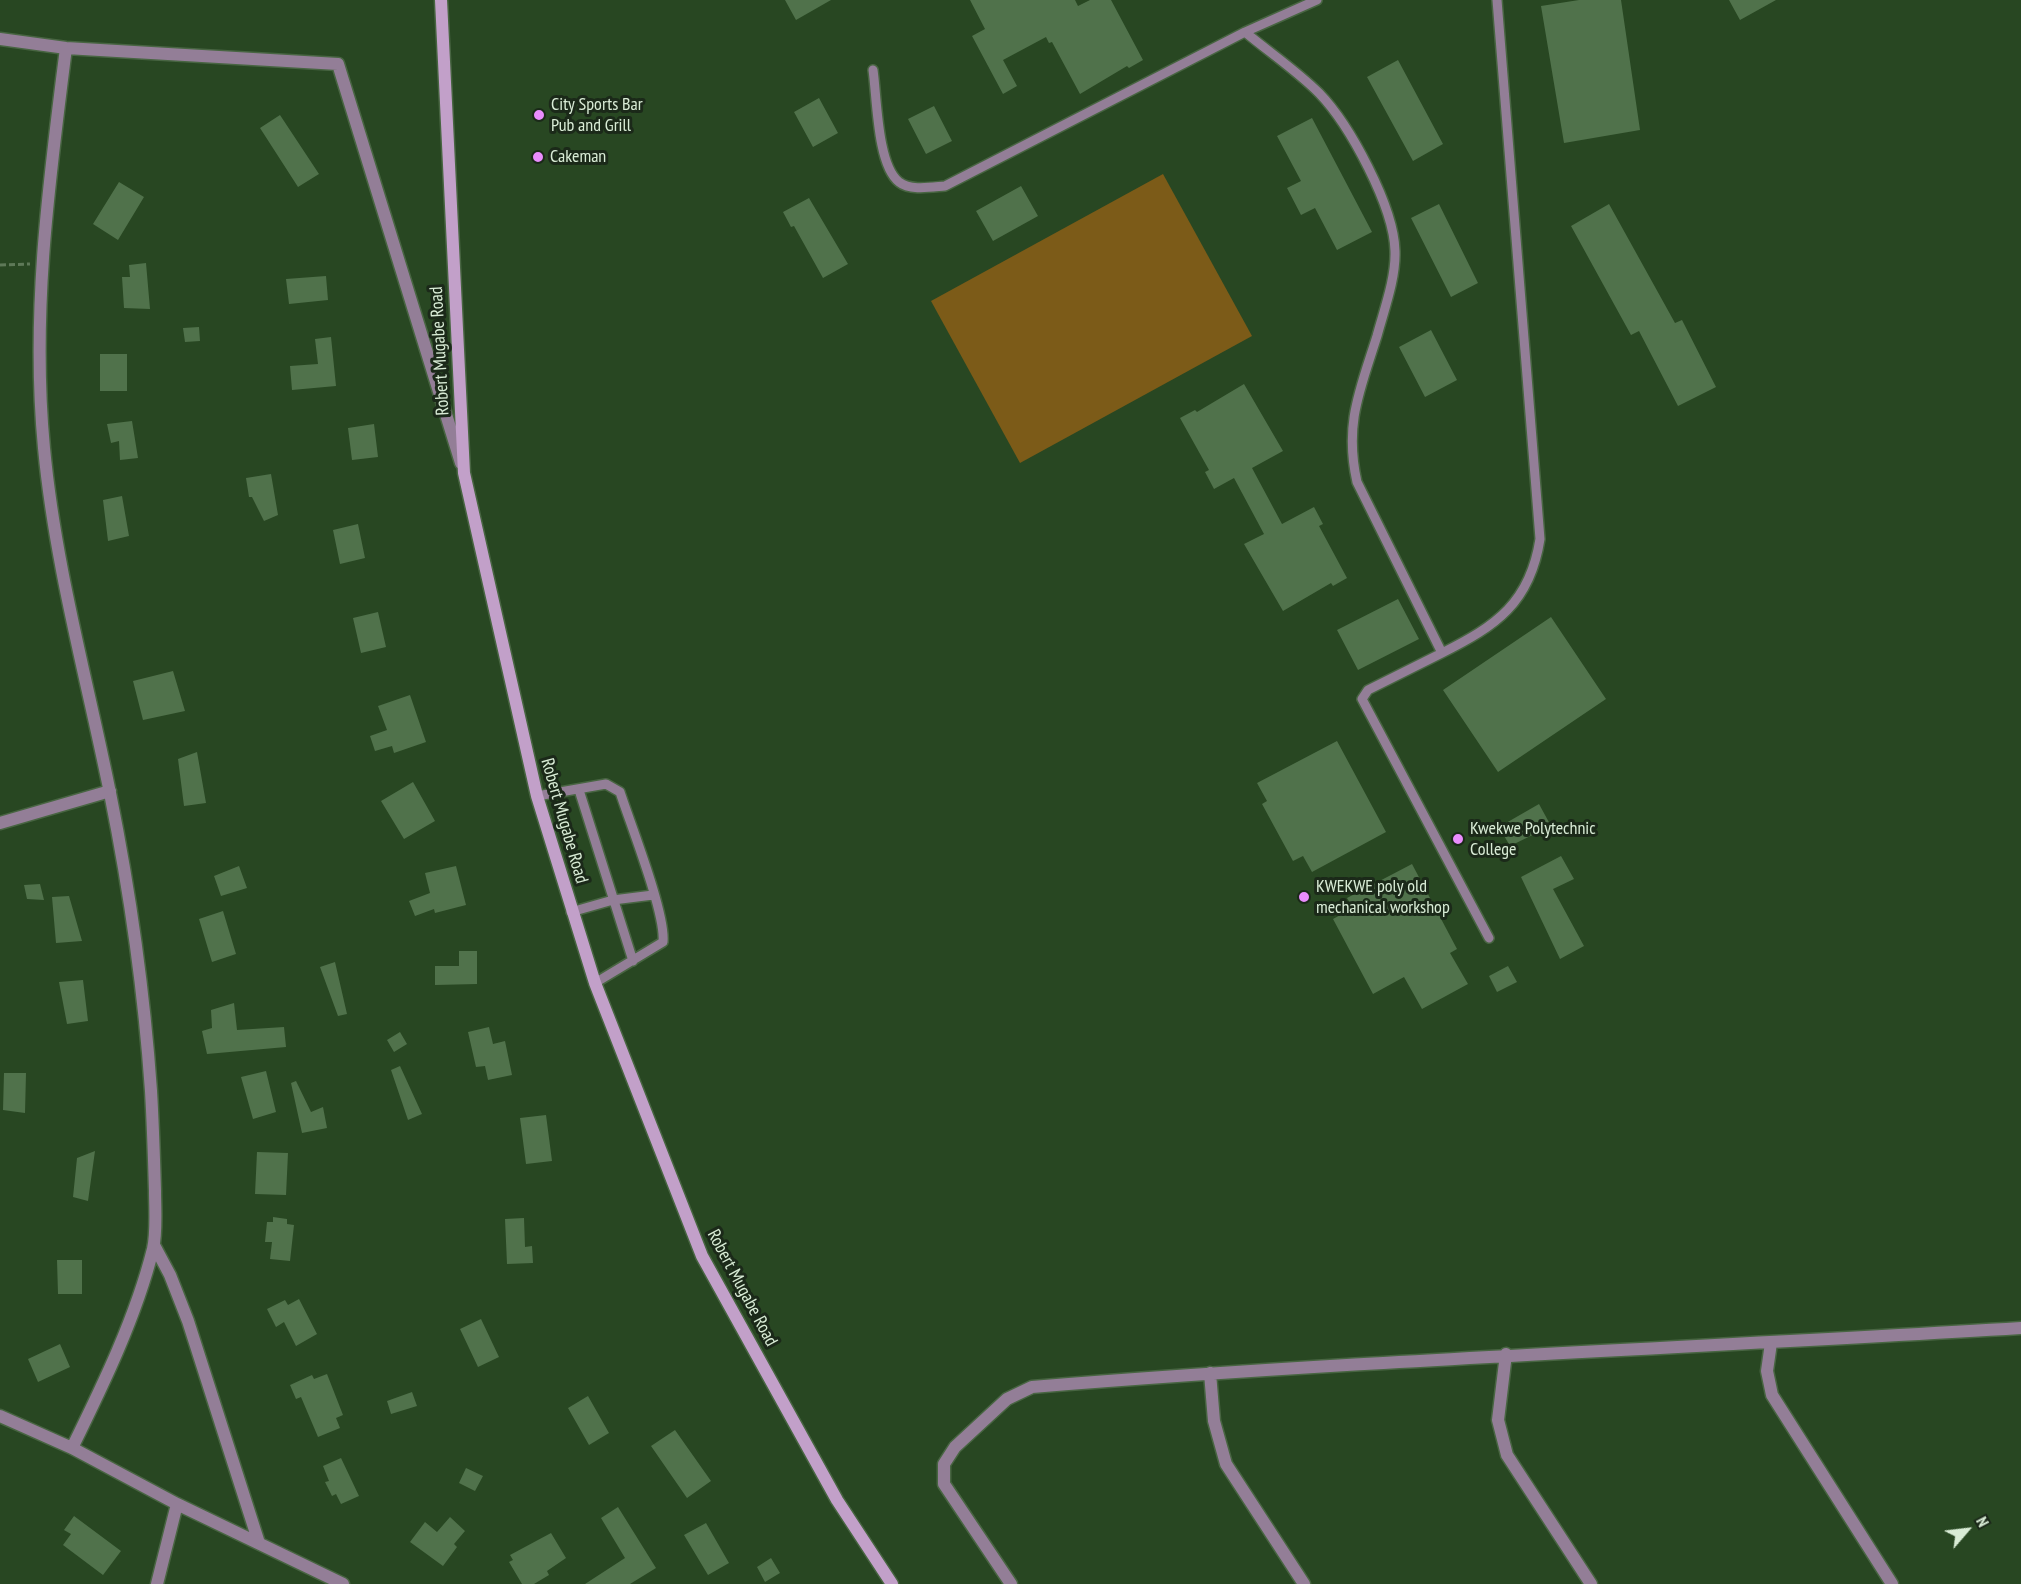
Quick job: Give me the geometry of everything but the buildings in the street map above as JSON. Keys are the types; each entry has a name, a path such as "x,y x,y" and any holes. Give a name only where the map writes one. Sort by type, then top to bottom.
{"main road":[{"name":"Robert Mugabe Road","path":"441,0 464,473 537,796 571,912 595,983 702,1256 837,1500 892,1584"}],"street":[{"path":"0,39 66,48 338,64 464,473"},
{"path":"66,48 41,264 38,351 44,450 69,607 110,791 145,1002 153,1124 154,1245 112,1360 72,1448"},
{"path":"0,823 110,791"},
{"path":"154,1245 180,1300 259,1543"},
{"path":"1011,1584 944,1484 944,1464 955,1448 1007,1398 1032,1387 1506,1354 1771,1343 2021,1328"},
{"path":"1771,1343 1767,1371 1772,1395 1892,1584"},
{"path":"1506,1354 1498,1420 1506,1455 1591,1584"},
{"path":"1210,1373 1214,1421 1226,1464 1304,1584"},
{"path":"0,1416 72,1448 177,1504 343,1584"},
{"path":"157,1584 177,1504"}],"lane":[{"path":"873,70 884,152 890,171 900,184 923,188 945,186 1245,32 1317,0"},
{"path":"1489,938 1362,699 1368,690 1485,631 1507,611 1522,591 1537,562 1540,539 1497,0"},
{"path":"1245,32 1320,93 1372,174 1390,220 1395,252 1386,306 1361,382 1351,427 1351,455 1357,482 1442,653"},
{"path":"537,796 606,784 620,792 653,895 664,933 663,942 595,983"},
{"path":"579,790 633,961"},
{"path":"571,912 613,900 653,895"}],"path":[{"path":"0,265 41,264"}],"shaded area":[{"path":"1163,174 1252,336 1020,463 931,301"}],"place":[{"name":"City Sports Bar Pub and Grill","path":"539,115"},
{"name":"Cakeman","path":"538,157"},
{"name":"Kwekwe Polytechnic College","path":"1458,839"},
{"name":"KWEKWE poly old mechanical workshop","path":"1304,897"}]}
